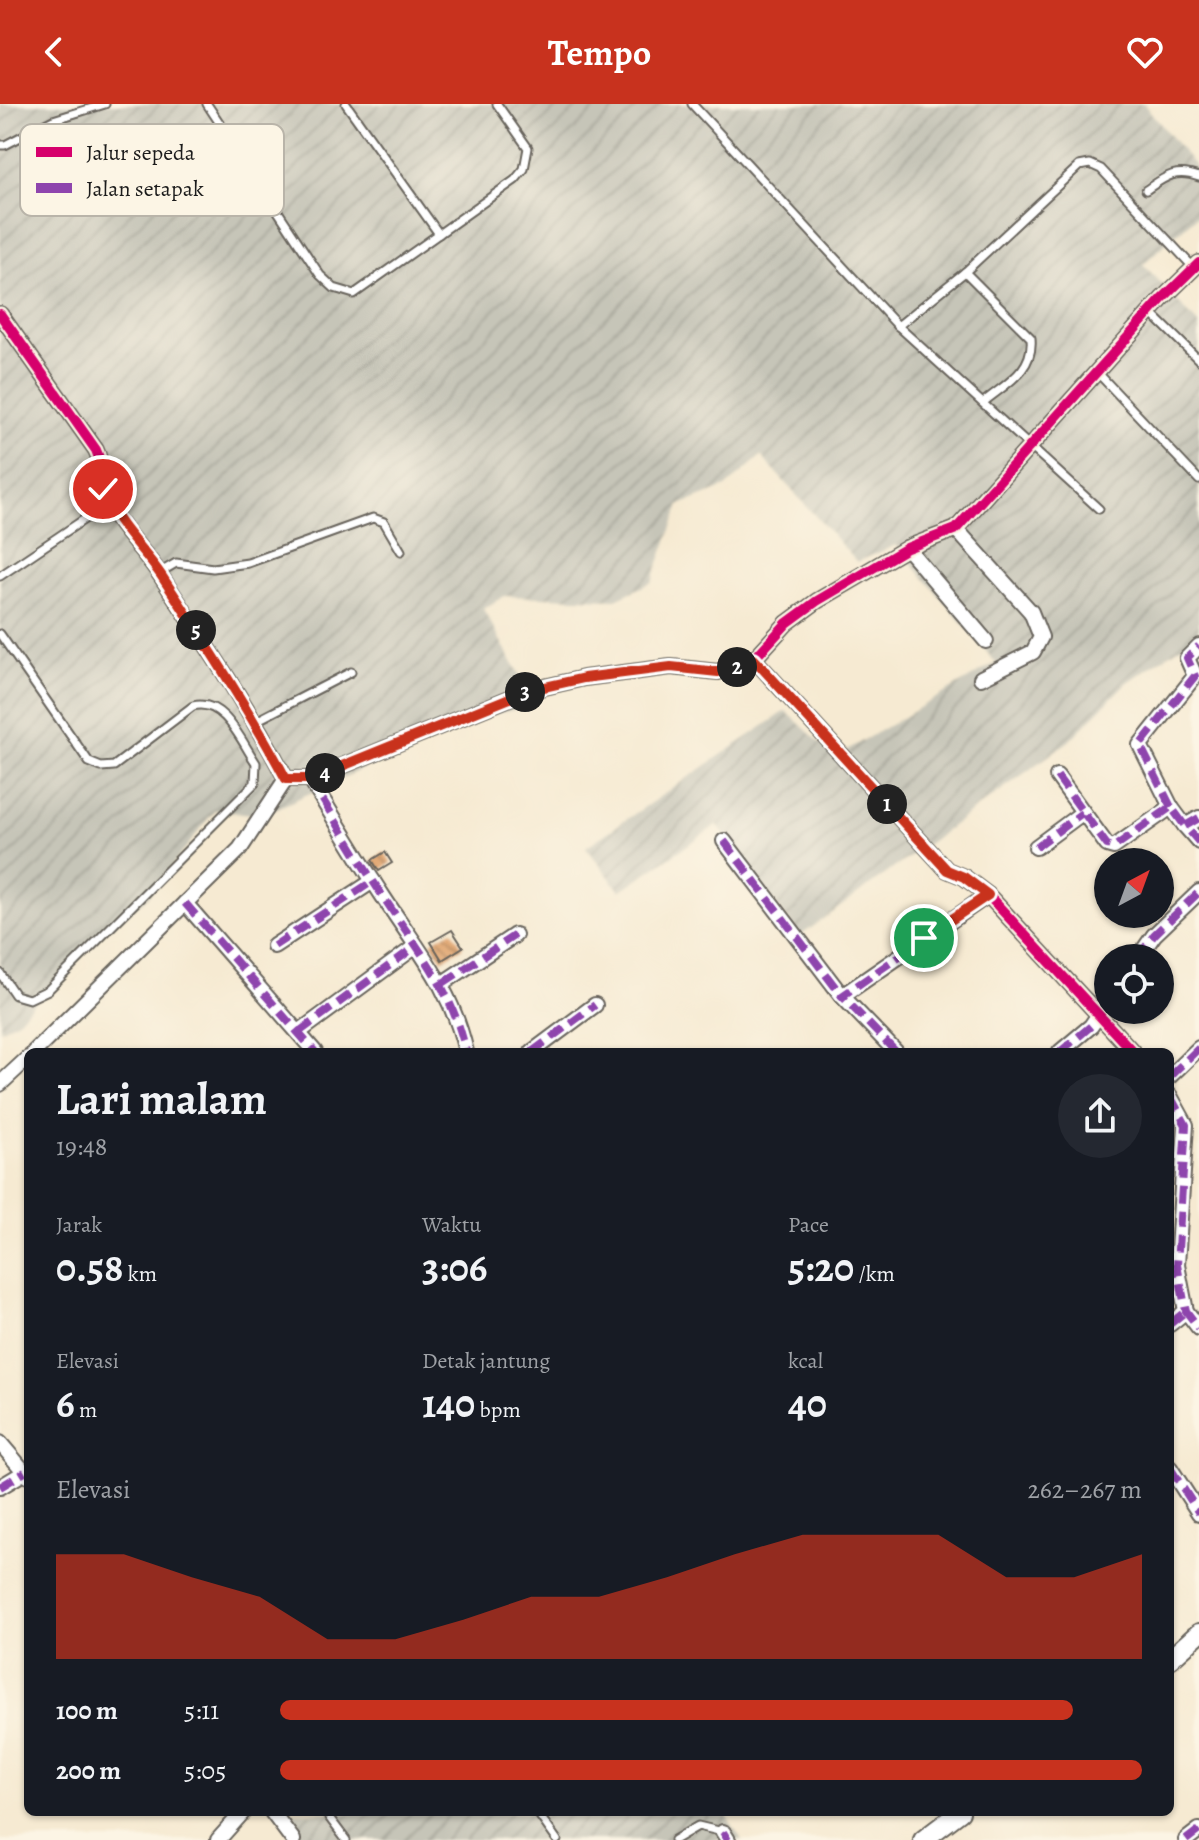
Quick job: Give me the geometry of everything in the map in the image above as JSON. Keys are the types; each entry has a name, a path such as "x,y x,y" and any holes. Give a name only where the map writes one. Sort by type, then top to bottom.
{"street":[{"path":"286,779 310,779 527,691 584,678 671,667 718,672 754,659 797,615 907,548 956,529 1150,312 1196,266"},
{"path":"0,314 96,450 104,473 103,489 107,504 159,573 256,721 286,779"},
{"path":"956,529 1031,612 1041,637 1033,652 981,678"},
{"path":"907,548 986,641"},
{"path":"1199,646 1187,658 1195,676 1140,745 1171,807 1199,842"},
{"path":"754,659 947,870 964,877 988,895 1094,1011"},
{"path":"1057,776 1100,839 1114,847 1171,807"},
{"path":"38,1048 240,849 286,779"},
{"path":"310,779 373,881 443,983 465,1048"},
{"path":"1036,847 1082,813"},
{"path":"1185,826 1199,818"},
{"path":"724,841 842,996 892,1048"},
{"path":"274,946 373,881"},
{"path":"1148,944 1199,892"},
{"path":"842,996 988,895"},
{"path":"185,903 312,1048"},
{"path":"443,983 515,935"},
{"path":"299,1032 416,946"},
{"path":"537,1048 595,1005"},
{"path":"1064,1048 1094,1021"},
{"path":"1107,1024 1129,1048"},
{"path":"1174,1072 1199,1048"},
{"path":"0,1084 24,1062"},
{"path":"1174,1103 1186,1125 1177,1265 1186,1311 1199,1328"},
{"path":"1174,1321 1186,1311"},
{"path":"0,1443 24,1472"},
{"path":"1174,1474 1199,1513"},
{"path":"0,1487 24,1475"},
{"path":"1174,1655 1199,1633"},
{"path":"218,1840 239,1816"},
{"path":"275,1816 293,1840"},
{"path":"923,1840 955,1816"},
{"path":"1186,1840 1199,1830"}],"lane":[{"path":"45,124 105,104"},
{"path":"207,104 220,124"},
{"path":"346,104 439,234"},
{"path":"281,216 320,275 334,288 354,294 515,180 524,169 528,148 497,104"},
{"path":"692,104 898,326 985,401 1099,509"},
{"path":"0,145 20,136"},
{"path":"898,326 965,272 1079,166 1090,164 1101,169 1196,266"},
{"path":"1146,190 1171,173 1184,171 1199,177"},
{"path":"965,272 1031,338 1032,353 1027,366 985,401"},
{"path":"1150,312 1199,360"},
{"path":"1097,372 1199,480"},
{"path":"0,576 107,504"},
{"path":"159,573 176,563 213,568 248,563 373,518 384,522 401,551"},
{"path":"0,634 89,762 101,767 114,766 193,706 203,703 218,709 256,763 258,773 255,783 48,990 29,999 15,995 0,973"},
{"path":"256,721 351,672"},
{"path":"328,1816 346,1840"},
{"path":"540,1816 557,1840"},
{"path":"674,1840 698,1826 726,1836"}],"shaded area":[{"path":"0,104 1144,104 1199,171 1199,214 1143,264 1199,325 1199,634 1126,683 1069,741 800,936 717,825 620,891 586,847 786,711 835,757 996,663 896,545 857,562 761,456 726,487 680,505 652,582 616,599 504,596 483,609 536,705 471,719 262,815 215,810 148,897 78,954 19,1019 0,1030"},
{"path":"285,1816 727,1816 742,1840 304,1840"}],"building":[{"path":"385,852 392,863 379,871 372,860"},
{"path":"452,930 463,947 442,960 431,942"}],"marked path":[{"path":"1171,807 1140,745 1195,676 1187,658 1199,646"},
{"path":"1057,776 1107,845 1114,847 1171,807 1185,826"},
{"path":"310,779 432,970 452,1008 465,1048"},
{"path":"1036,847 1082,813"},
{"path":"1199,818 1185,826 1199,842"},
{"path":"724,841 842,996"},
{"path":"274,946 373,881"},
{"path":"1148,944 1199,892"},
{"path":"892,1048 842,996 988,895"},
{"path":"185,903 312,1048"},
{"path":"443,983 515,935"},
{"path":"299,1032 416,946"},
{"path":"537,1048 595,1005"},
{"path":"1065,1048 1094,1022"},
{"path":"1174,1072 1199,1048"},
{"path":"1174,1103 1186,1125 1177,1265 1186,1311 1199,1328"},
{"path":"1174,1321 1186,1311"},
{"path":"0,1487 24,1473"},
{"path":"1174,1474 1199,1513"},
{"path":"1186,1840 1199,1830"},
{"path":"723,1832 728,1840"}],"cycle path":[{"path":"0,314 96,450 105,497 112,513 155,567 194,626 242,701 286,779 310,779 527,691 584,678 671,667 718,672 754,659 787,623 817,601 907,548 956,529 1162,299 1199,263"},
{"path":"754,659 947,870 964,877 988,895 1129,1048"}],"route":[{"path":"103,489 107,504 159,573 256,721 286,779 310,779 527,691 584,678 671,667 718,672 754,659 947,870 964,877 988,895 924,938"}]}
